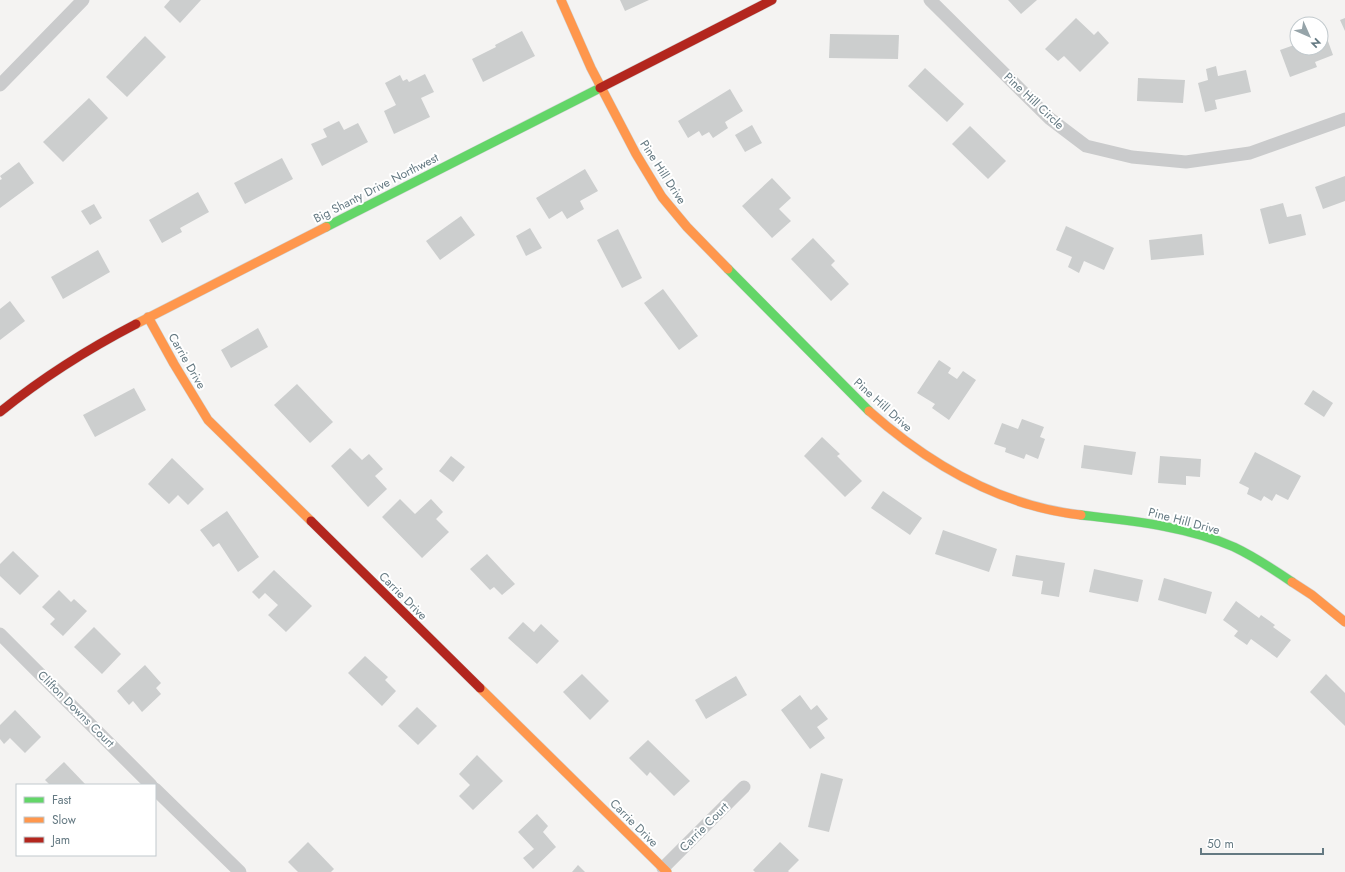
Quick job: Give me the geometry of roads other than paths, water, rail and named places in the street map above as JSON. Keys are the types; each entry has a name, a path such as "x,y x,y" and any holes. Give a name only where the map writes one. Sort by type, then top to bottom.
{"street":[{"path":"0,85 84,0"},
{"name":"Pine Hill Drive","path":"561,0 591,68 636,154 662,197 687,227 736,278 865,408 895,434 933,460 969,481 1000,495 1034,506 1066,513 1146,522 1190,532 1233,547 1266,564 1312,595 1345,622"},
{"name":"Big Shanty Drive Northwest","path":"0,412 23,392 73,358 148,317 772,0"},
{"name":"Pine Hill Circle","path":"930,0 1050,118 1086,146 1132,157 1186,162 1250,153 1345,119"},
{"name":"Carrie Drive","path":"148,317 208,420 665,870"},
{"name":"Clifton Downs Court","path":"0,634 150,784"},
{"name":"Carrie Court","path":"665,870 744,787"},
{"path":"156,790 240,872"}]}
